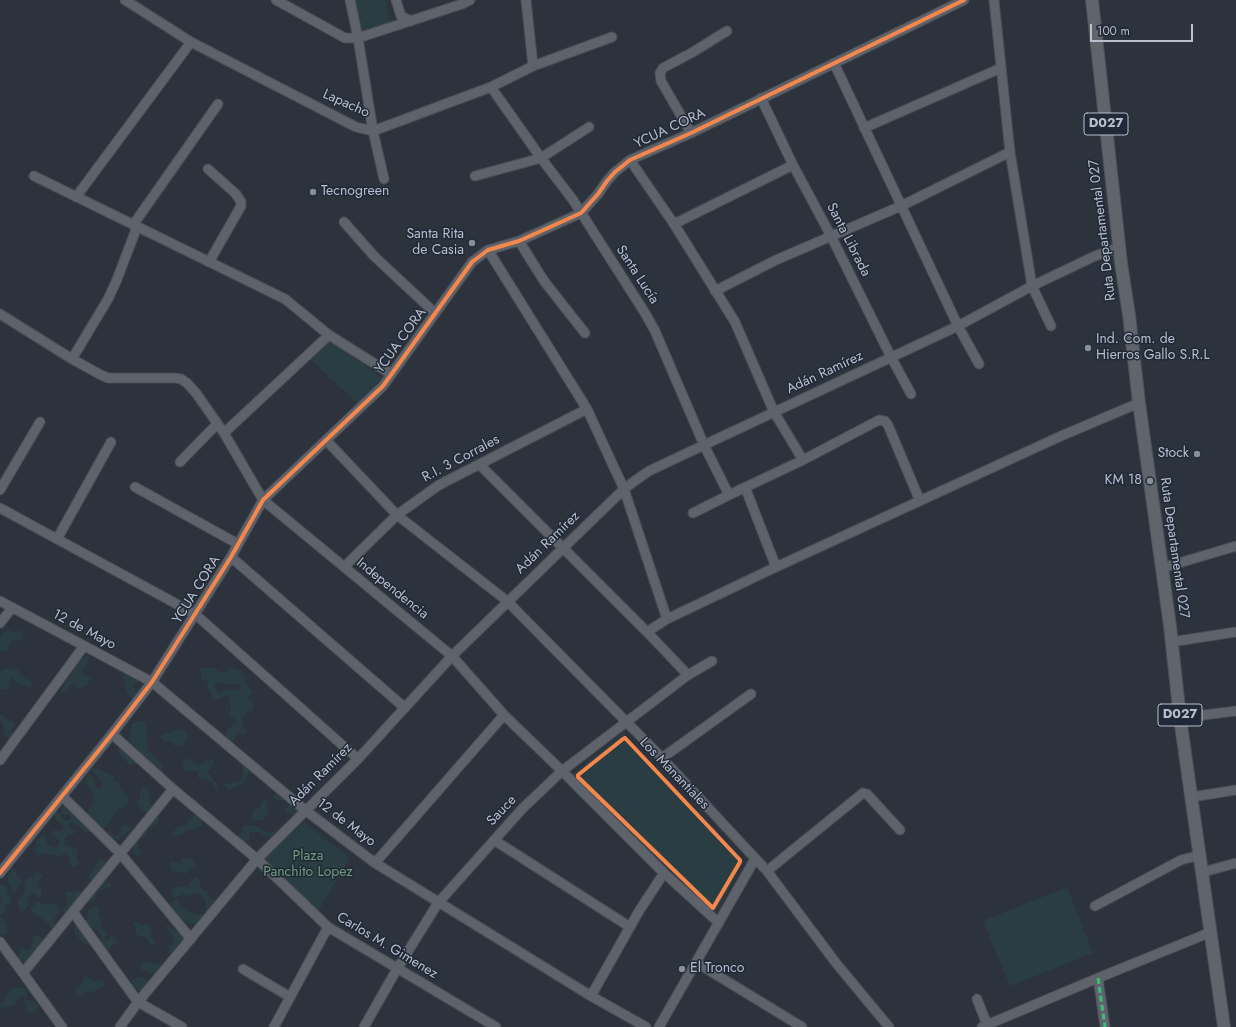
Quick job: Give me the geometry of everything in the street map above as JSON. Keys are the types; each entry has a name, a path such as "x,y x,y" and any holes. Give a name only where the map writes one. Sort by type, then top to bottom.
{"main road":[{"name":"Ruta Departamental 027","path":"1092,0 1121,263 1162,568 1180,718 1224,1027"}],"street":[{"name":"Lapacho","path":"125,0 137,3 191,42 356,127 374,131 491,87 533,66 612,37"},
{"path":"276,0 345,38 358,38 462,4 470,0"},
{"path":"350,0 384,179"},
{"path":"396,0 401,16 411,21"},
{"path":"526,0 533,66"},
{"name":"YCUA CORA","path":"0,873 152,682 231,557 263,500 378,391 472,262 488,250 519,241 581,213 615,172 630,160 691,133 964,0"},
{"path":"994,0 1010,152 1032,286 1051,326"},
{"path":"691,133 661,81 660,73 663,68 727,31"},
{"path":"76,197 191,42"},
{"path":"834,63 958,326 979,364"},
{"path":"864,128 1001,68"},
{"name":"Santa Lucía","path":"491,87 541,158 573,200 645,313 655,331 704,445 729,495"},
{"name":"Santa Librada","path":"761,98 793,165 831,236 911,394"},
{"path":"72,359 108,299 116,282 135,226 218,104"},
{"path":"475,176 541,158 589,127"},
{"path":"715,291 776,260 901,206 1010,152"},
{"path":"630,160 674,224 735,322 774,412 803,460"},
{"path":"674,224 793,165"},
{"path":"208,170 236,194 241,202 210,262"},
{"path":"34,176 285,298 329,335 391,374"},
{"path":"344,222 374,256 435,313"},
{"path":"519,241 544,281 585,333"},
{"name":"Adán Ramírez","path":"120,1027 138,1002 257,859 358,759 452,656 624,489 649,471 958,326 1032,286 1095,256 1120,247"},
{"path":"488,250 587,409 624,489 667,620"},
{"name":"Independencia","path":"0,314 72,359 108,378 181,379 187,383 196,393 224,433 263,500 452,656 504,715 664,873 718,923"},
{"path":"224,433 329,335"},
{"path":"647,632 667,620 776,567 1061,436 1139,403"},
{"name":"R.I. 3 Corrales","path":"344,567 397,515 439,485 587,409"},
{"path":"693,513 803,460 879,420 888,425 920,501"},
{"path":"0,490 40,422"},
{"path":"180,462 217,424"},
{"path":"326,440 397,515 507,601 662,758 767,871 836,963 889,1027"},
{"path":"57,539 111,442"},
{"path":"480,464 688,675"},
{"path":"135,487 238,544"},
{"path":"745,487 776,567"},
{"path":"0,508 194,614 358,759"},
{"path":"1162,568 1236,546"},
{"path":"231,557 405,708"},
{"name":"12 de Mayo","path":"0,602 152,682 305,810 375,863 591,996 646,1027"},
{"path":"0,623 12,608"},
{"path":"1171,642 1236,632"},
{"path":"0,760 84,646"},
{"name":"Sauce","path":"364,1027 397,969 438,903 522,809 562,771 688,675 712,660"},
{"path":"662,758 751,694"},
{"path":"1180,718 1236,711"},
{"path":"375,863 504,715"},
{"name":"Carlos M. Gimenez","path":"112,734 173,789 257,859 328,927 496,1027"},
{"path":"24,973 173,789"},
{"path":"1192,797 1236,790"},
{"path":"767,871 863,793 867,794 900,830"},
{"path":"62,796 120,853 191,939"},
{"path":"494,840 630,927"},
{"path":"1095,906 1181,860 1200,855"},
{"path":"659,1027 697,963 755,859"},
{"path":"1203,872 1236,863"},
{"path":"591,996 638,911 664,873"},
{"path":"73,912 138,1002 182,1027"},
{"path":"274,1027 328,927"},
{"path":"977,999 986,1026 1211,932"},
{"path":"0,942 62,1027"},
{"path":"697,963 802,1027"},
{"path":"243,969 290,996"},
{"path":"1098,978 1105,1027"}],"green space":[{"path":"353,0 386,0 391,23 360,33"},
{"path":"330,338 381,378 358,404 310,359"},
{"path":"10,630 13,633 18,630 24,634 20,641 12,640 7,650 0,651 0,638 4,632"},
{"path":"89,655 90,657 86,667 81,673 91,678 86,686 78,688 71,684 63,693 61,691 72,674 76,663 79,659"},
{"path":"230,667 241,671 244,675 245,681 253,692 246,700 251,700 254,705 252,711 246,713 243,717 243,728 248,730 244,734 238,734 232,743 227,745 224,740 227,729 236,723 234,718 229,717 231,705 230,699 228,694 218,700 213,698 211,692 207,688 208,682 202,680 201,668 213,668 223,673 228,672","holes":["220,682 227,685 241,683 238,690 225,690 218,694 214,686 215,683"]},
{"path":"11,668 19,670 21,676 31,681 32,686 22,686 12,678 8,682 10,687 9,689 0,689 0,672 4,669"},
{"path":"124,670 140,680 133,685 138,692 133,699 129,696 125,686 123,676"},
{"path":"0,713 4,718 12,721 15,725 11,730 13,735 11,740 8,740 4,733 3,724 0,722"},
{"path":"137,721 146,722 148,749 163,766 161,771 144,755 142,755 130,741 129,735 132,724"},
{"path":"181,729 186,733 187,737 182,745 174,746 173,742 166,742 162,740 161,737 163,733 170,734 171,731"},
{"path":"623,733 744,861 715,914 572,775"},
{"path":"123,747 140,762 138,764 130,765 121,756 118,750"},
{"path":"188,758 197,764 202,764 212,758 214,763 208,772 218,785 217,791 211,781 198,778 198,772 193,770 187,772 183,768 183,762"},
{"path":"243,763 249,767 250,770 246,780 243,785 237,785 230,790 228,789 224,785 226,782 231,785 234,782 237,783 241,779 243,774"},
{"path":"94,768 113,776 114,781 119,782 120,788 129,797 128,803 125,807 120,808 103,830 88,813 89,807 92,805 93,796 86,784 87,778 90,774 98,789 101,788 103,783 91,770"},
{"path":"145,787 150,792 149,800 151,805 150,810 144,812 136,801 139,801 141,790"},
{"path":"275,792 278,792 299,809 296,816 288,813 284,809 288,807 288,802 282,800 276,801 273,797"},
{"path":"264,800 267,800 268,802 267,808 269,813 264,819 255,821 252,819 253,811 260,807"},
{"path":"65,804 75,814 75,817 80,818 91,830 86,832 80,826 71,822 69,824 69,827 75,832 73,834 68,834 64,842 67,846 77,850 77,859 80,863 76,867 71,866 70,858 66,854 59,857 54,854 51,855 43,853 39,856 34,850 37,846 36,840 43,835 49,846 55,848 59,845 59,840 52,833 53,830 59,832 64,829 63,825 56,820 54,815 55,812 58,812 64,820 70,820 70,814 64,815 61,813 62,805"},
{"path":"196,814 203,818 202,824 198,828 195,830 186,831 180,836 174,835 173,833 176,828 186,824 191,817"},
{"path":"155,815 158,816 159,819 157,824 149,828 145,832 146,835 138,842 138,848 143,851 143,853 138,856 132,851 135,843"},
{"name":"Plaza Panchito Lopez","path":"304,822 350,858 316,915 259,864"},
{"path":"124,825 132,828 120,837 119,840 116,840 107,833 109,830 115,836 118,835"},
{"path":"243,825 256,826 263,831 268,832 274,832 283,825 285,827 275,836 266,836 259,832 251,832 246,843 237,836 242,833"},
{"path":"182,858 193,860 196,867 194,869 189,869 186,874 178,871 172,872 171,861 181,864"},
{"path":"100,859 105,862 104,866 92,881 87,877"},
{"path":"12,869 17,871 16,877 21,880 21,883 15,892 12,891 8,882 8,876"},
{"path":"37,872 42,875 42,878 38,882 42,888 41,896 39,898 35,894 32,894 28,898 29,903 25,911 21,912 17,901 25,893 24,882 29,878 32,878 34,873"},
{"path":"195,877 198,878 202,889 207,892 216,903 202,923 196,924 180,921 171,908 172,902 176,899 187,911 198,915 204,915 206,904 200,893 190,896 183,894 178,897 172,896 170,893 175,887 189,886"},
{"path":"106,882 111,884 110,887 97,892 94,902 89,900 89,897 95,887"},
{"path":"0,885 4,885 6,887 8,895 13,898 10,903 5,906 5,912 0,916 1,900"},
{"path":"1067,887 1093,953 1010,986 983,921"},
{"path":"66,892 83,892 83,895 72,904 66,913 64,912 62,910 66,906 68,898 65,894"},
{"path":"35,902 40,902 44,905 50,903 57,905 59,913 54,919 54,928 52,929 45,920 33,913 30,908 35,905"},
{"path":"92,906 98,906 98,914 101,920 100,925 107,934 104,939 107,940 111,936 116,938 117,941 116,944 113,944 110,949 105,952 101,948 103,939 96,930 88,926 86,921 88,910"},
{"path":"0,916 5,921 7,927 7,932 2,935 0,935"},
{"path":"76,921 93,943 91,945 85,945 75,934 74,923"},
{"path":"134,921 142,925 147,924 151,928 152,939 156,943 154,945 149,943 146,938 137,935 133,924"},
{"path":"166,925 185,937 172,956 169,954 169,947 175,939 166,928"},
{"path":"38,934 44,939 43,942 36,951 31,954 23,968 16,956 19,955 21,947 26,950 31,948 33,937"},
{"path":"145,962 153,964 161,963 164,967 154,976 148,971 142,971 142,963"},
{"path":"85,976 92,980 103,981 103,986 93,992 85,991 79,997 75,990 83,982"},
{"path":"139,977 147,980 148,985 142,991 134,988 132,985 133,979"},
{"path":"19,987 27,989 26,1000 35,1001 38,1005 35,1013 29,1013 27,1011 25,998 23,996 18,999 14,1006 3,1007 0,1011 0,1004 4,1001 9,991"}],"marked path":[{"path":"1098,978 1105,1027"}],"cycle path":[{"path":"0,873 152,682 231,557 263,500 383,386 472,262 488,250 519,241 581,213 615,172 630,160 691,133 964,0"},
{"name":"Los Manantiales","path":"625,738 740,860 713,908 578,777 578,775 625,738"}],"place":[{"name":"Tecnogreen","path":"313,192"},
{"name":"Santa Rita de Casia","path":"472,243"},
{"name":"Ind. Com. de Hierros Gallo S.R.L","path":"1088,348"},
{"name":"Stock","path":"1197,454"},
{"name":"KM 18","path":"1150,481"},
{"name":"El Tronco","path":"682,969"}]}
